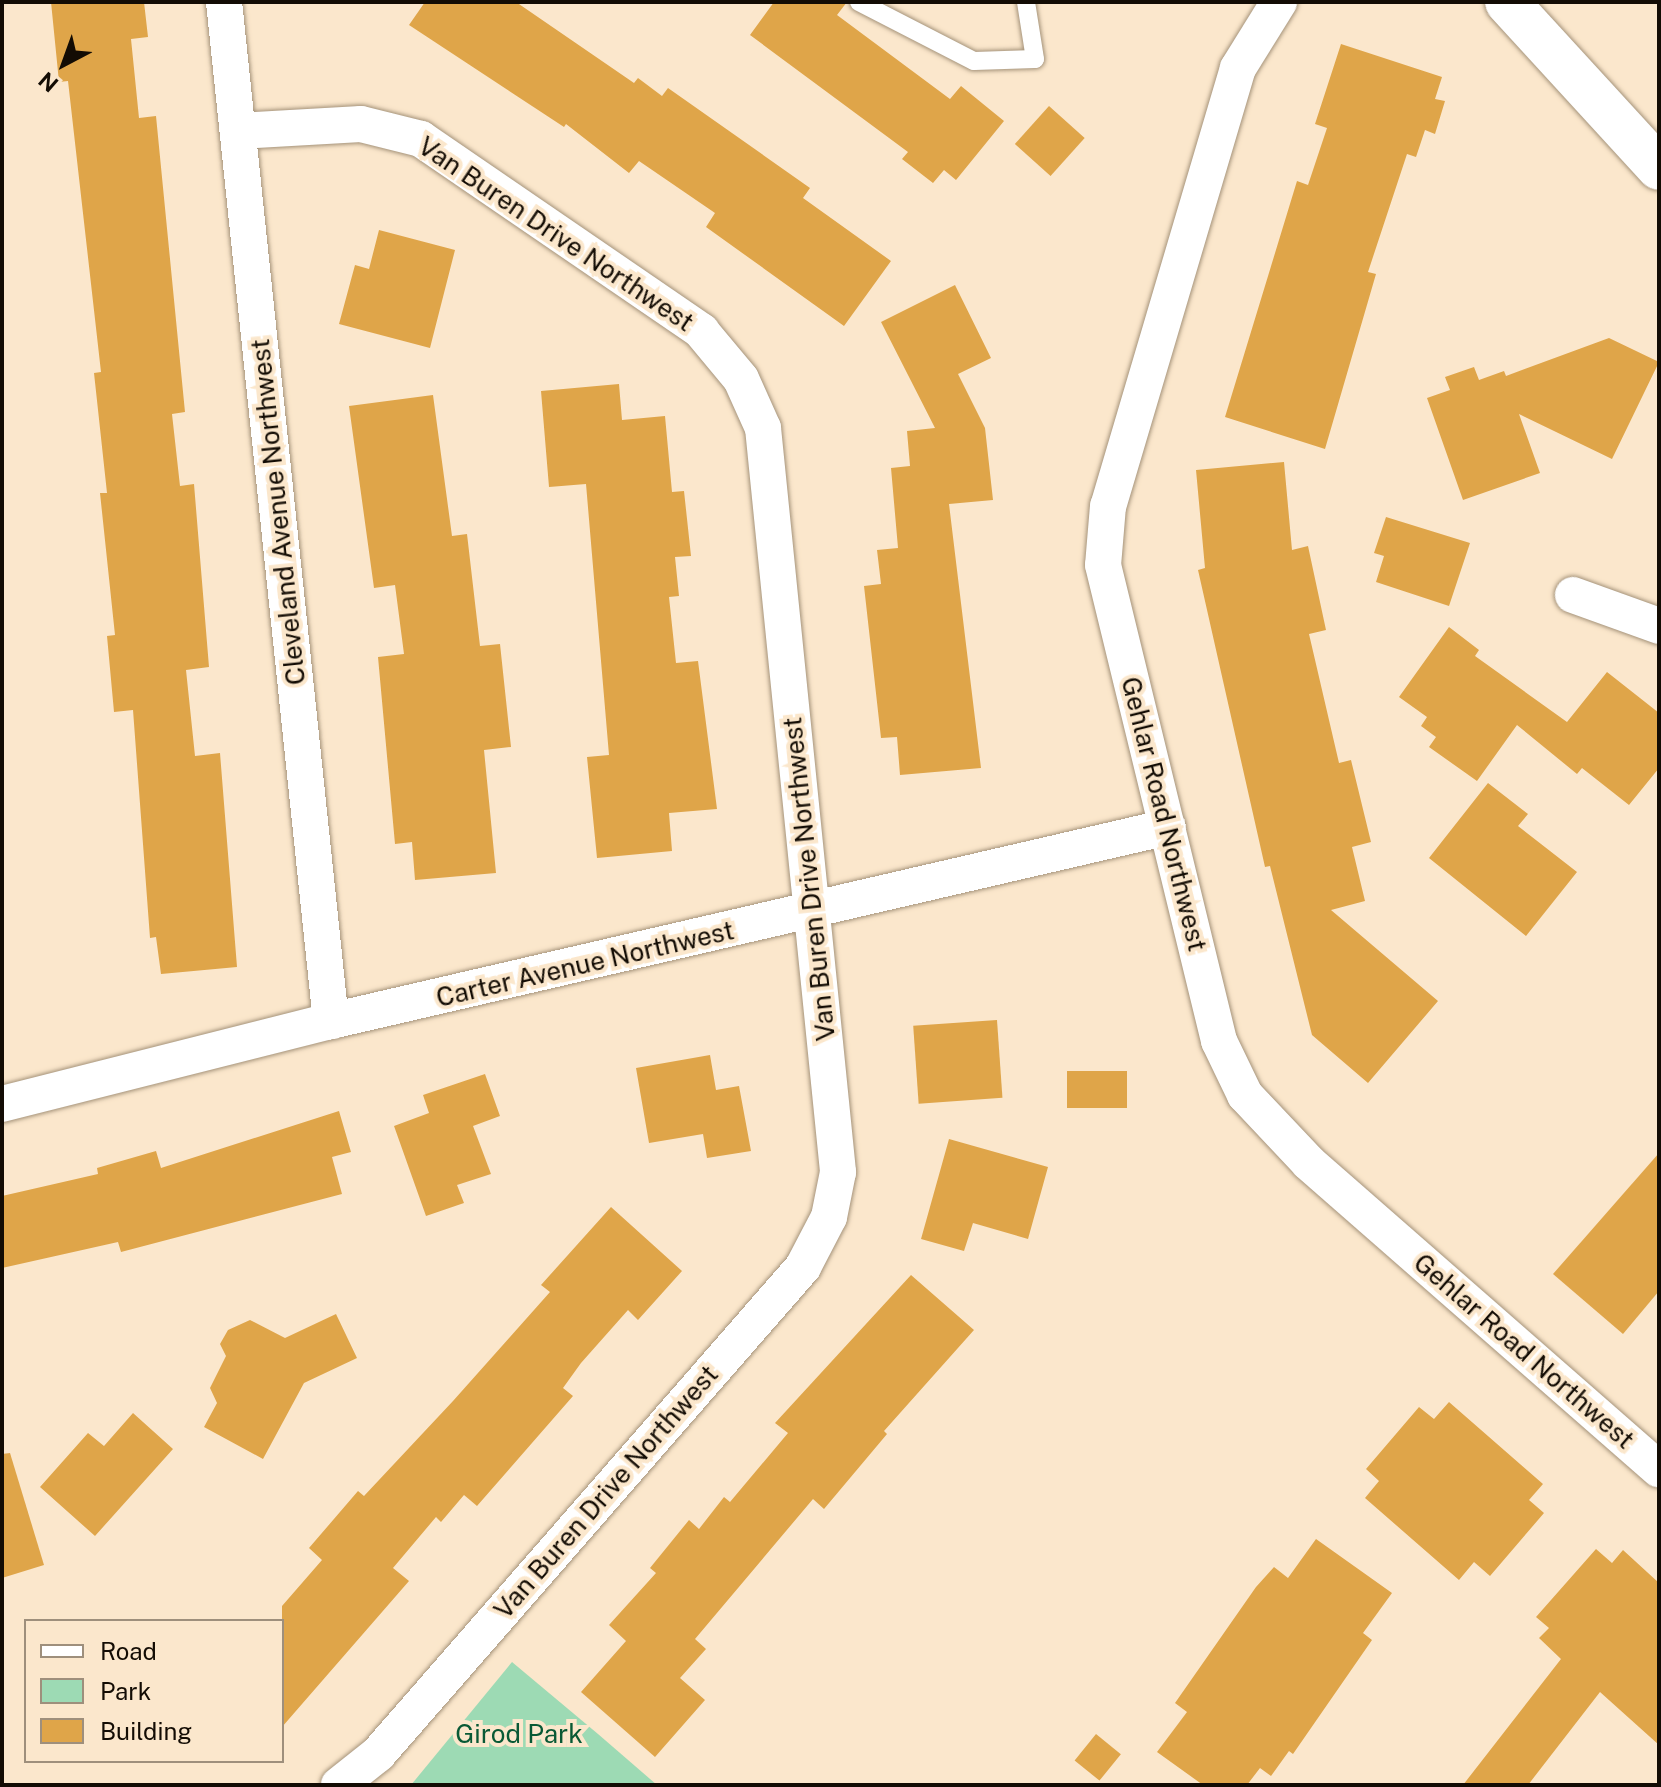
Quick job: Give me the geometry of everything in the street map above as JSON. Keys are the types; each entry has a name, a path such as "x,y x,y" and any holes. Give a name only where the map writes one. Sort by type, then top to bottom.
{"main road":[{"path":"1507,2 1659,168"}],"street":[{"name":"Cleveland Avenue Northwest","path":"224,2 331,1021"},
{"name":"Gehlar Road Northwest","path":"1279,2 1238,68 1108,506 1103,565 1219,1041 1245,1095 1309,1163 1652,1451"},
{"name":"Van Buren Drive Northwest","path":"238,131 361,124 421,139 701,331 741,379 763,428 838,1172 829,1217 803,1267 378,1754 339,1785"},
{"path":"1573,595 1659,626"},
{"name":"Carter Avenue Northwest","path":"2,1104 331,1021 813,912 1168,827"}],"lane":[{"path":"859,2 974,61 1035,59 1026,2"}],"green space":[{"name":"Girod Park","path":"512,1662 598,1734 657,1785 411,1785"}],"building":[{"path":"51,2 144,2 148,37 131,39 139,118 156,116 185,412 172,414 180,486 194,484 209,667 186,670 195,756 220,753 237,967 161,974 156,937 150,938 133,710 114,712 107,636 115,635 100,493 107,493 94,373 101,372 68,81 59,82"},
{"path":"425,2 516,2 634,83 638,78 662,96 668,88 810,188 803,198 891,261 844,326 706,227 715,213 639,161 629,173 566,124 564,127 409,25"},
{"path":"774,2 847,2 837,15 950,99 961,86 1004,121 956,180 944,170 933,183 902,159 908,152 750,35"},
{"path":"1341,44 1442,77 1435,99 1445,101 1435,134 1425,130 1416,157 1407,154 1368,272 1376,274 1325,449 1225,417 1297,181 1308,185 1327,128 1315,124"},
{"path":"1049,106 1085,138 1051,176 1015,144"},
{"path":"379,230 455,250 430,348 339,324 355,265 369,269"},
{"path":"955,285 991,358 958,374 985,428 993,500 949,504 981,768 900,775 897,737 881,738 864,586 881,584 877,550 898,548 891,468 910,466 907,431 935,428 881,322"},
{"path":"1609,338 1659,362 1612,459 1519,414 1540,473 1463,500 1427,398 1450,390 1445,377 1474,367 1479,380 1504,371 1506,376"},
{"path":"619,384 622,420 665,416 672,492 684,491 691,556 675,557 679,596 669,597 676,663 698,661 717,809 669,813 672,851 597,858 587,757 609,755 586,484 549,487 541,391"},
{"path":"433,395 452,536 467,534 480,646 500,644 511,747 484,750 496,873 415,880 412,842 395,844 378,657 404,654 395,585 374,588 349,406"},
{"path":"1284,462 1292,550 1308,546 1326,630 1309,634 1339,763 1351,760 1371,842 1352,847 1365,901 1331,910 1438,1001 1368,1083 1312,1035 1270,866 1265,867 1198,570 1205,568 1196,470"},
{"path":"1386,517 1470,543 1449,606 1376,582 1384,556 1374,553"},
{"path":"1449,627 1479,650 1475,656 1567,722 1607,672 1659,713 1659,768 1629,805 1582,768 1577,774 1517,725 1477,781 1429,747 1436,737 1421,726 1427,717 1399,697"},
{"path":"1488,783 1528,814 1518,826 1577,872 1526,936 1429,858"},
{"path":"997,1020 1002,1098 919,1104 913,1026"},
{"path":"710,1055 716,1090 739,1086 751,1151 707,1158 703,1134 649,1143 636,1068"},
{"path":"1067,1071 1127,1071 1127,1108 1067,1108"},
{"path":"485,1074 500,1116 473,1126 491,1174 457,1185 464,1203 426,1216 394,1126 429,1113 423,1095"},
{"path":"339,1111 351,1152 332,1157 342,1194 121,1252 118,1242 2,1268 2,1196 98,1174 97,1168 156,1151 161,1168"},
{"path":"949,1139 1048,1167 1028,1239 973,1223 964,1251 921,1239"},
{"path":"1659,1153 1659,1291 1623,1334 1553,1274"},
{"path":"611,1207 682,1271 638,1320 628,1310 581,1363 563,1388 573,1396 477,1506 464,1495 441,1522 436,1517 393,1568 409,1581 284,1725 282,1606 322,1560 309,1548 358,1491 364,1496 550,1292 541,1285"},
{"path":"911,1275 974,1330 884,1431 887,1434 824,1509 813,1499 695,1639 706,1649 680,1678 705,1700 655,1757 581,1692 626,1641 609,1625 656,1573 650,1568 689,1520 699,1529 724,1497 730,1502 788,1433 775,1423"},
{"path":"336,1314 357,1358 304,1383 263,1459 204,1427 217,1403 210,1388 226,1356 220,1344 228,1330 250,1320 285,1338"},
{"path":"1449,1402 1543,1484 1529,1500 1544,1513 1490,1576 1474,1562 1459,1580 1365,1498 1379,1481 1366,1469 1419,1407 1434,1419"},
{"path":"133,1413 173,1449 95,1536 40,1487 88,1433 104,1446"},
{"path":"10,1453 44,1565 2,1578 2,1454"},
{"path":"1316,1539 1392,1593 1363,1633 1372,1640 1293,1754 1289,1751 1271,1776 1260,1768 1247,1785 1203,1785 1157,1752 1187,1712 1175,1703 1256,1587 1274,1567 1288,1578"},
{"path":"1596,1549 1612,1563 1623,1550 1659,1583 1659,1745 1600,1692 1528,1785 1463,1785 1561,1659 1539,1638 1549,1628 1536,1617"},
{"path":"1096,1734 1121,1754 1099,1781 1075,1760"}]}
